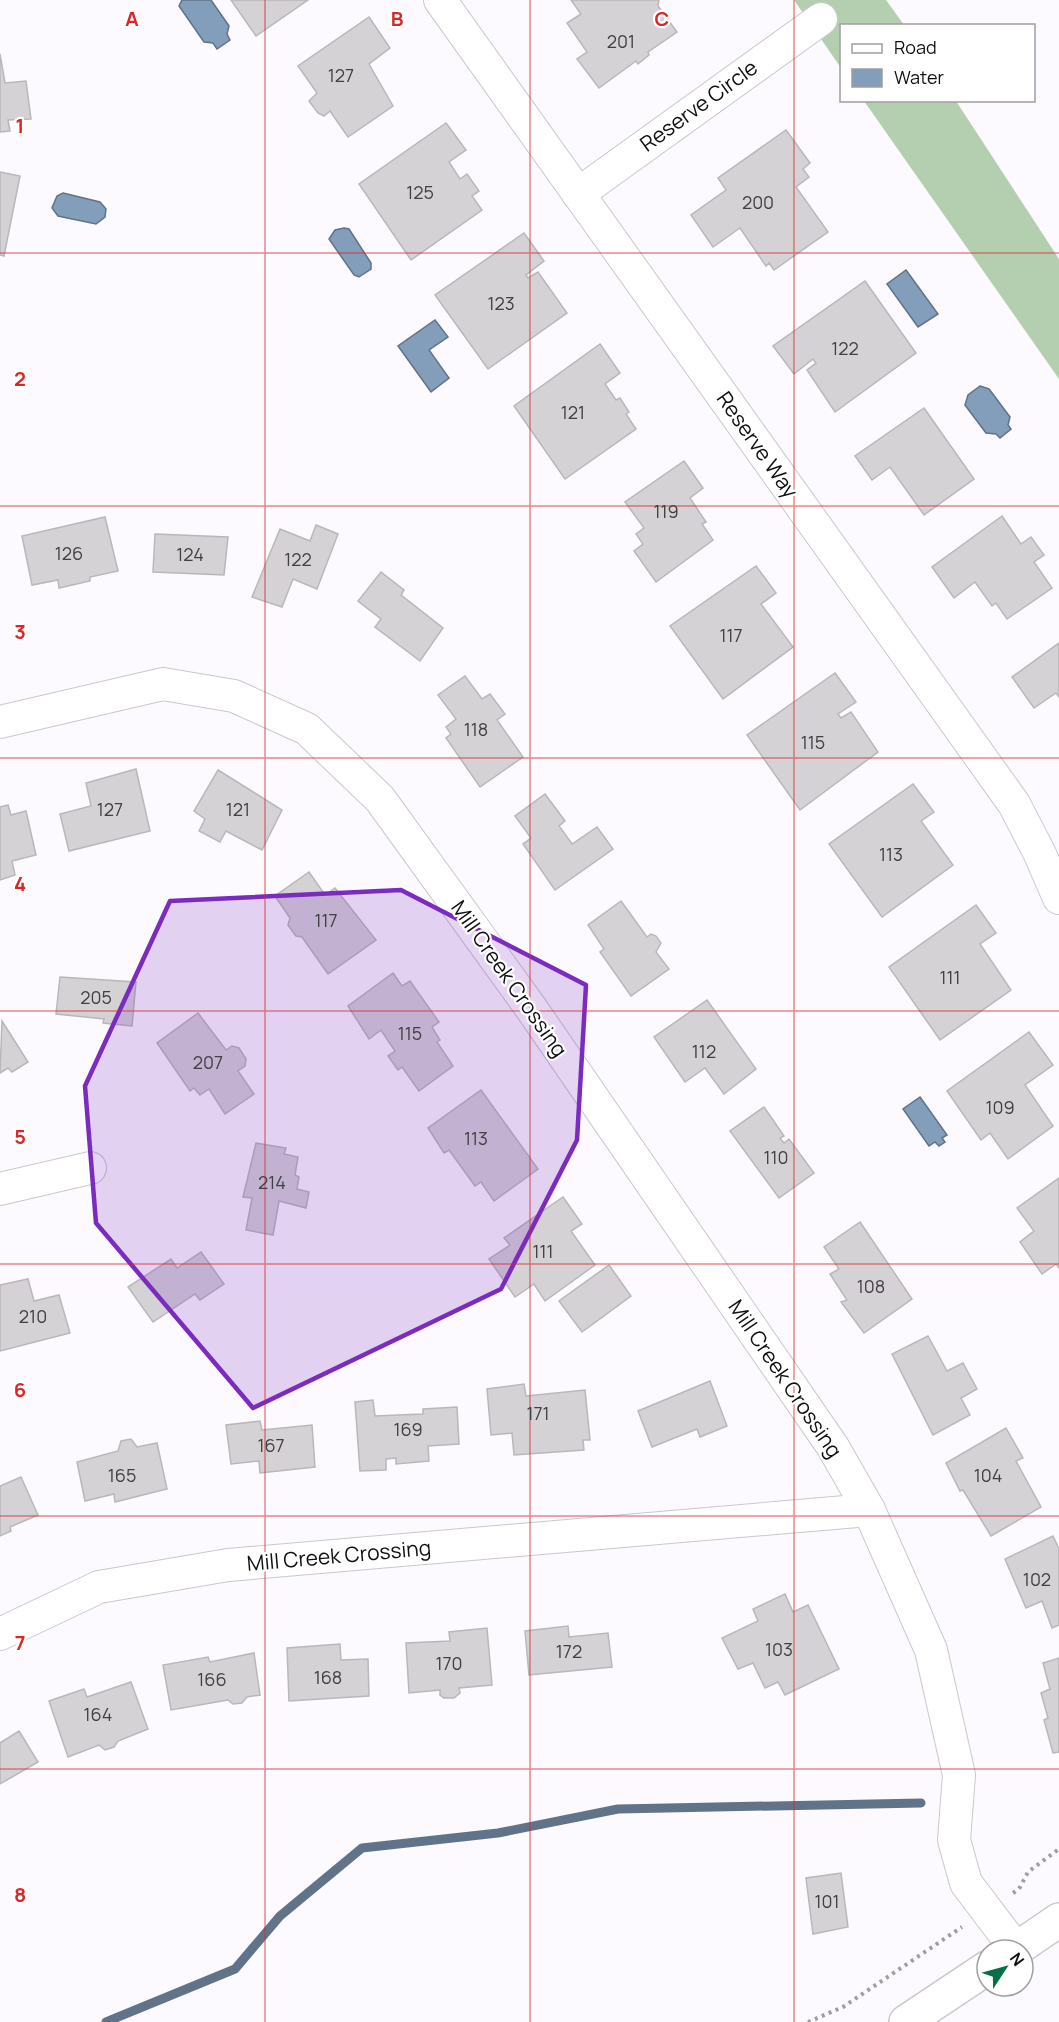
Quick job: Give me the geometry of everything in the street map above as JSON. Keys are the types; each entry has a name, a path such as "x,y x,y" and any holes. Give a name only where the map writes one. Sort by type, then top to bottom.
{"main road":[{"path":"1033,1938 1059,1920"},
{"path":"906,2022 975,1976"}],"street":[{"name":"Reserve Way","path":"440,0 1014,804 1039,852 1059,898"},
{"name":"Reserve Circle","path":"578,194 821,20"},
{"name":"Mill Creek Crossing","path":"0,722 163,684 234,696 307,729 380,799 517,989 833,1447 869,1510 931,1650 959,1774 954,1840 966,1883 1007,1938"},
{"path":"0,1189 90,1168"},
{"name":"Mill Creek Crossing","path":"0,1634 99,1587 228,1565 869,1510"}],"path":[{"path":"1019,1889 1028,1872 1059,1849"},
{"path":"808,2022 843,2007 942,1941"}],"highlighted area":[{"path":"401,890 586,985 577,1140 501,1289 253,1408 96,1223 85,1086 170,901"}],"green space":[{"path":"794,0 886,0 903,24 840,24 840,67"},
{"path":"865,102 957,102 1059,259 1059,379"}],"water":[{"path":"182,0 211,0 229,26 227,34 230,40 217,49 213,43 204,42 179,6"},
{"path":"63,193 100,202 106,209 105,217 96,224 58,216 52,208 57,196"},
{"path":"349,229 371,263 371,269 359,277 354,275 329,239 335,230"},
{"path":"906,270 938,314 918,327 887,284"},
{"path":"435,320 448,337 429,350 449,378 431,392 398,346"},
{"path":"980,386 989,389 1010,417 1008,425 1011,429 1000,438 996,434 986,433 965,405 968,395"},
{"path":"920,1097 947,1135 942,1138 945,1142 939,1146 935,1142 929,1146 903,1109"}],"building":[{"path":"231,0 308,0 256,36"},
{"path":"571,0 659,0 658,6 677,32 648,52 649,55 638,64 636,61 599,88 577,59 587,52 567,23 581,14"},
{"path":"369,17 390,48 369,64 393,106 348,137 330,111 324,116 318,113 309,101 317,93 298,66"},
{"path":"0,54 5,83 26,81 31,119 8,120 10,131 0,132"},
{"path":"446,123 466,150 449,162 460,179 467,174 479,191 472,196 482,210 411,260 359,184"},
{"path":"786,130 810,163 803,169 809,177 796,187 828,232 774,270 769,263 766,266 740,228 713,247 691,215 726,190 718,178"},
{"path":"0,172 20,176 4,256 0,255"},
{"path":"524,233 544,261 526,275 528,278 538,272 567,313 488,369 435,295"},
{"path":"865,281 916,353 835,412 807,370 816,363 813,359 794,374 773,346"},
{"path":"600,344 620,373 605,384 616,400 620,398 629,412 626,414 636,429 565,479 514,406"},
{"path":"924,408 974,479 924,515 890,467 872,480 855,456"},
{"path":"684,461 703,488 690,498 706,522 702,524 713,540 656,582 634,551 643,544 636,534 644,528 625,502"},
{"path":"1002,516 1021,544 1031,537 1044,555 1034,562 1052,588 1007,619 996,603 992,606 975,582 954,598 932,567"},
{"path":"105,517 118,571 90,577 90,581 59,588 58,580 32,585 22,536"},
{"path":"316,525 338,534 317,589 293,579 282,607 252,597 280,529 310,541"},
{"path":"155,534 228,537 224,575 153,572"},
{"path":"756,566 776,593 761,604 793,647 723,699 670,626"},
{"path":"381,572 404,590 401,595 443,628 420,661 375,627 381,619 358,601"},
{"path":"1059,643 1059,697 1056,693 1034,708 1012,677"},
{"path":"835,673 856,702 838,714 841,718 851,712 878,752 800,810 747,735"},
{"path":"465,676 482,699 490,694 505,714 497,720 523,757 480,787 446,738 451,734 446,727 456,719 438,695"},
{"path":"136,769 150,831 69,851 60,814 91,806 86,783"},
{"path":"218,770 282,810 262,850 226,831 220,842 199,831 205,819 194,811"},
{"path":"913,784 934,812 921,821 953,865 882,917 829,844"},
{"path":"545,794 565,821 559,826 572,844 597,827 613,849 555,890 523,844 531,838 515,816"},
{"path":"8,805 11,815 26,811 36,855 12,861 15,875 0,880 0,807"},
{"path":"309,872 325,895 335,888 376,940 328,974 302,937 296,936 288,925 290,918 275,896"},
{"path":"621,901 647,937 651,934 656,936 661,943 656,952 669,969 631,996 600,952 604,949 588,925"},
{"path":"976,905 996,933 980,944 1011,990 940,1040 889,967"},
{"path":"393,973 402,986 410,981 439,1022 432,1027 440,1040 437,1042 453,1066 419,1091 402,1067 398,1070 388,1056 395,1051 381,1030 369,1039 348,1006"},
{"path":"60,977 136,982 132,1026 103,1023 104,1019 56,1014"},
{"path":"707,1000 756,1069 724,1094 705,1068 685,1082 654,1037"},
{"path":"198,1013 226,1050 232,1046 239,1048 246,1059 245,1066 238,1071 254,1094 225,1114 209,1089 200,1095 194,1088 190,1091 157,1043"},
{"path":"2,1021 28,1062 12,1072 8,1068 0,1073"},
{"path":"1029,1032 1053,1065 1025,1085 1053,1126 1008,1159 990,1133 981,1140 947,1091"},
{"path":"481,1090 538,1169 494,1201 481,1182 475,1186 449,1150 444,1153 428,1128"},
{"path":"764,1107 784,1136 780,1138 784,1143 789,1139 814,1173 779,1198 730,1131"},
{"path":"256,1143 286,1148 284,1154 298,1157 295,1175 299,1177 297,1189 309,1192 306,1208 279,1201 273,1235 246,1230 252,1198 243,1197"},
{"path":"1059,1178 1059,1268 1056,1264 1042,1274 1020,1242 1034,1231 1017,1208"},
{"path":"563,1197 582,1224 571,1231 595,1265 545,1301 534,1284 515,1297 489,1259 510,1245 504,1238"},
{"path":"860,1222 912,1299 864,1333 841,1302 847,1300 830,1274 839,1269 824,1247"},
{"path":"201,1252 224,1284 200,1300 195,1294 153,1322 128,1287 171,1259 177,1268"},
{"path":"609,1265 631,1296 582,1332 559,1301"},
{"path":"28,1279 34,1301 59,1295 70,1333 0,1351 0,1285"},
{"path":"928,1336 947,1371 963,1363 977,1389 961,1398 970,1415 933,1435 892,1354"},
{"path":"710,1381 727,1426 700,1437 697,1429 652,1447 638,1411"},
{"path":"524,1384 526,1396 585,1390 590,1440 583,1440 584,1450 514,1455 512,1433 491,1435 487,1389"},
{"path":"373,1400 375,1416 423,1414 423,1409 457,1407 459,1444 428,1446 429,1461 396,1464 396,1458 386,1459 386,1470 360,1471 355,1402"},
{"path":"260,1421 262,1430 312,1425 315,1467 260,1473 259,1461 231,1464 226,1425"},
{"path":"1006,1428 1023,1458 1016,1461 1041,1507 991,1536 963,1490 960,1491 946,1463"},
{"path":"131,1439 137,1447 157,1443 167,1489 115,1502 114,1494 85,1501 77,1462 118,1451 121,1441"},
{"path":"21,1477 38,1515 10,1527 11,1531 0,1536 0,1486"},
{"path":"1053,1536 1059,1549 1059,1625 1052,1628 1042,1601 1026,1608 1005,1559"},
{"path":"785,1594 793,1612 808,1605 839,1669 785,1695 778,1682 765,1688 753,1663 738,1669 722,1638 758,1621 753,1609"},
{"path":"568,1626 569,1637 608,1633 612,1667 529,1675 525,1631"},
{"path":"487,1628 492,1685 459,1688 460,1693 454,1698 444,1698 440,1695 440,1690 409,1693 406,1643 450,1641 449,1632"},
{"path":"340,1644 341,1660 368,1659 369,1696 289,1701 287,1648"},
{"path":"254,1653 260,1695 247,1697 242,1703 233,1704 228,1700 171,1710 163,1665 208,1657 210,1662"},
{"path":"1059,1658 1059,1752 1053,1753 1044,1720 1048,1718 1041,1693 1050,1689 1043,1663"},
{"path":"131,1682 148,1729 118,1741 114,1747 105,1750 99,1745 68,1757 49,1701 84,1689 87,1697"},
{"path":"19,1731 38,1762 0,1784 0,1743"},
{"path":"841,1873 848,1927 813,1934 806,1878"}],"waterway":[{"path":"106,2022 235,1969 280,1916 362,1848 498,1833 618,1809 921,1803"}]}
